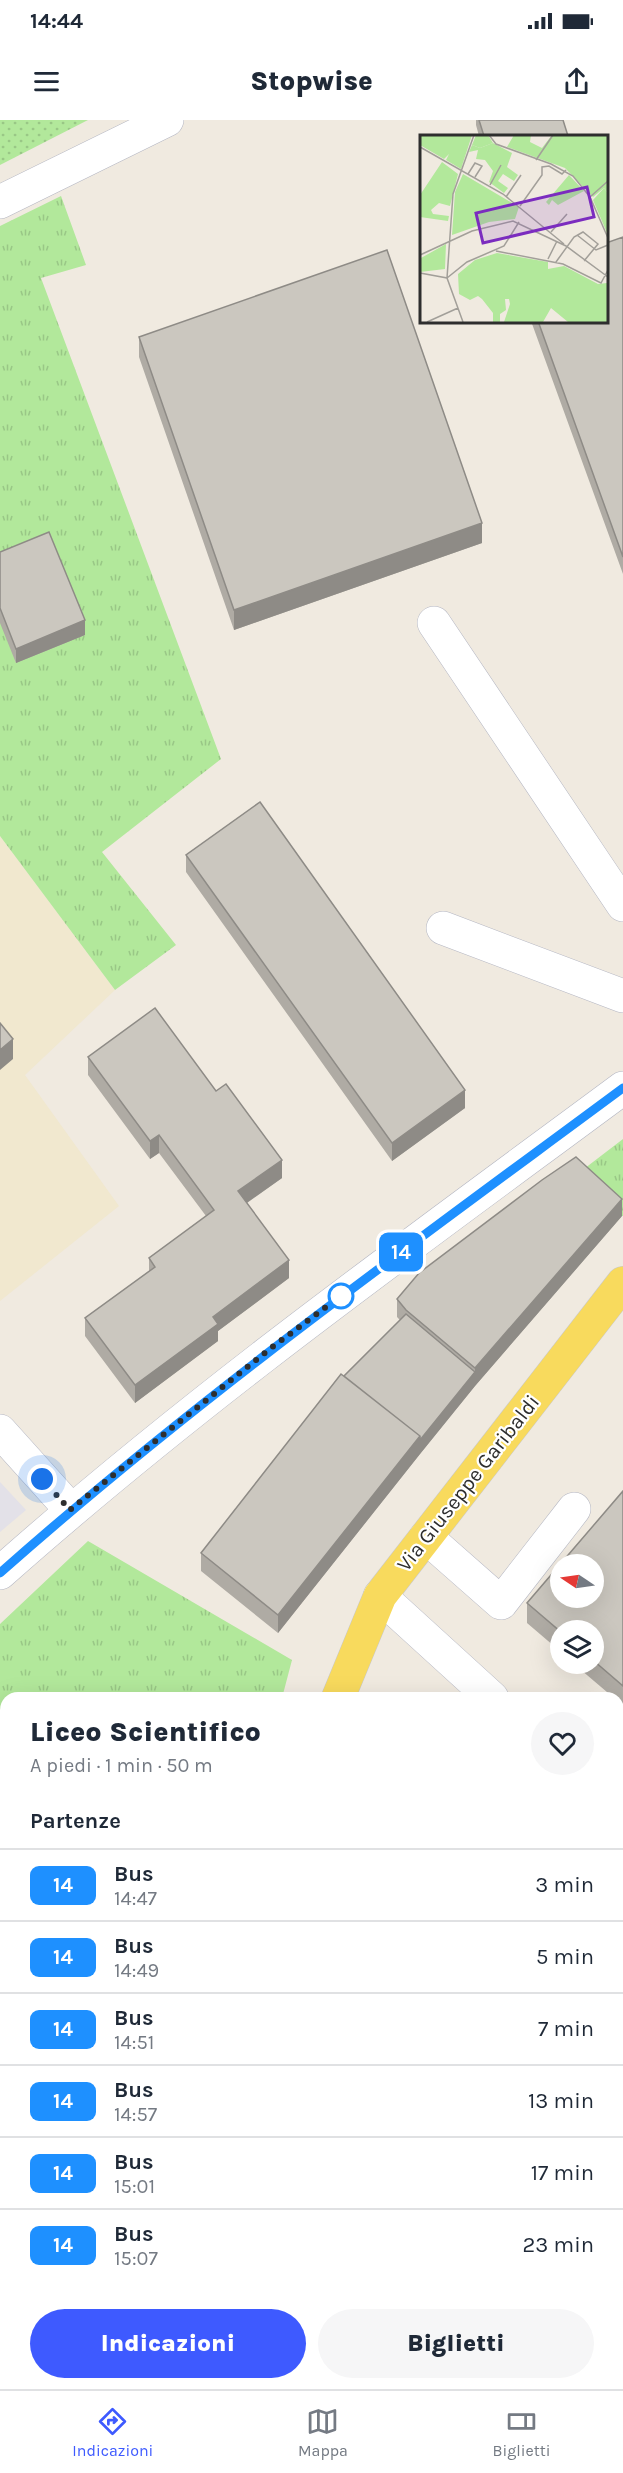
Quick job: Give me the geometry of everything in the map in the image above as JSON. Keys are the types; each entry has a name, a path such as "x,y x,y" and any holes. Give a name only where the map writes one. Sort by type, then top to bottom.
{"main road":[{"name":"Via Giuseppe Garibaldi","path":"340,1692 380,1596 623,1283"}],"street":[{"path":"0,202 167,120"},
{"path":"434,623 623,905"},
{"path":"443,928 623,996"},
{"path":"0,1573 70,1510 271,1348 623,1088"},
{"path":"0,1431 70,1510"},
{"path":"426,1537 501,1603 574,1509"},
{"path":"380,1596 485,1692"}],"shaded area":[{"path":"0,836 115,990 25,1075 119,1206 0,1301"},
{"path":"0,1482 26,1510 0,1532"}],"green space":[{"path":"0,120 88,120 0,165"},
{"path":"61,196 86,265 41,278 221,759 102,852 176,945 115,990 0,836 0,226"},
{"path":"623,1139 623,1216 622,1216 576,1175"},
{"path":"88,1541 292,1660 284,1692 0,1692 0,1624"}],"building":[{"path":"479,120 563,120 568,135 484,135"},
{"path":"623,237 623,557 538,322 608,322 608,242"},
{"path":"387,250 482,523 234,610 139,337"},
{"path":"49,532 85,620 16,649 0,608 0,552"},
{"path":"260,802 465,1090 392,1143 186,855"},
{"path":"155,1008 216,1091 226,1084 282,1160 238,1191 289,1260 213,1317 218,1324 135,1385 85,1318 155,1267 149,1258 214,1210 159,1135 150,1141 88,1057"},
{"path":"0,1023 13,1039 0,1050"},
{"path":"576,1157 622,1199 475,1368 406,1310 397,1299 419,1273"},
{"path":"406,1314 475,1372 420,1440 420,1436 344,1376"},
{"path":"341,1374 420,1436 278,1615 201,1553"},
{"path":"623,1491 623,1686 604,1670 604,1620 550,1620 550,1623 527,1603 550,1576 550,1608 604,1608 604,1554 569,1554"}],"bus line":[{"name":"14","path":"0,1573 70,1510 271,1348 623,1088"}],"route":[{"path":"42,1479 70,1510 271,1348 345,1293 341,1296"}]}
